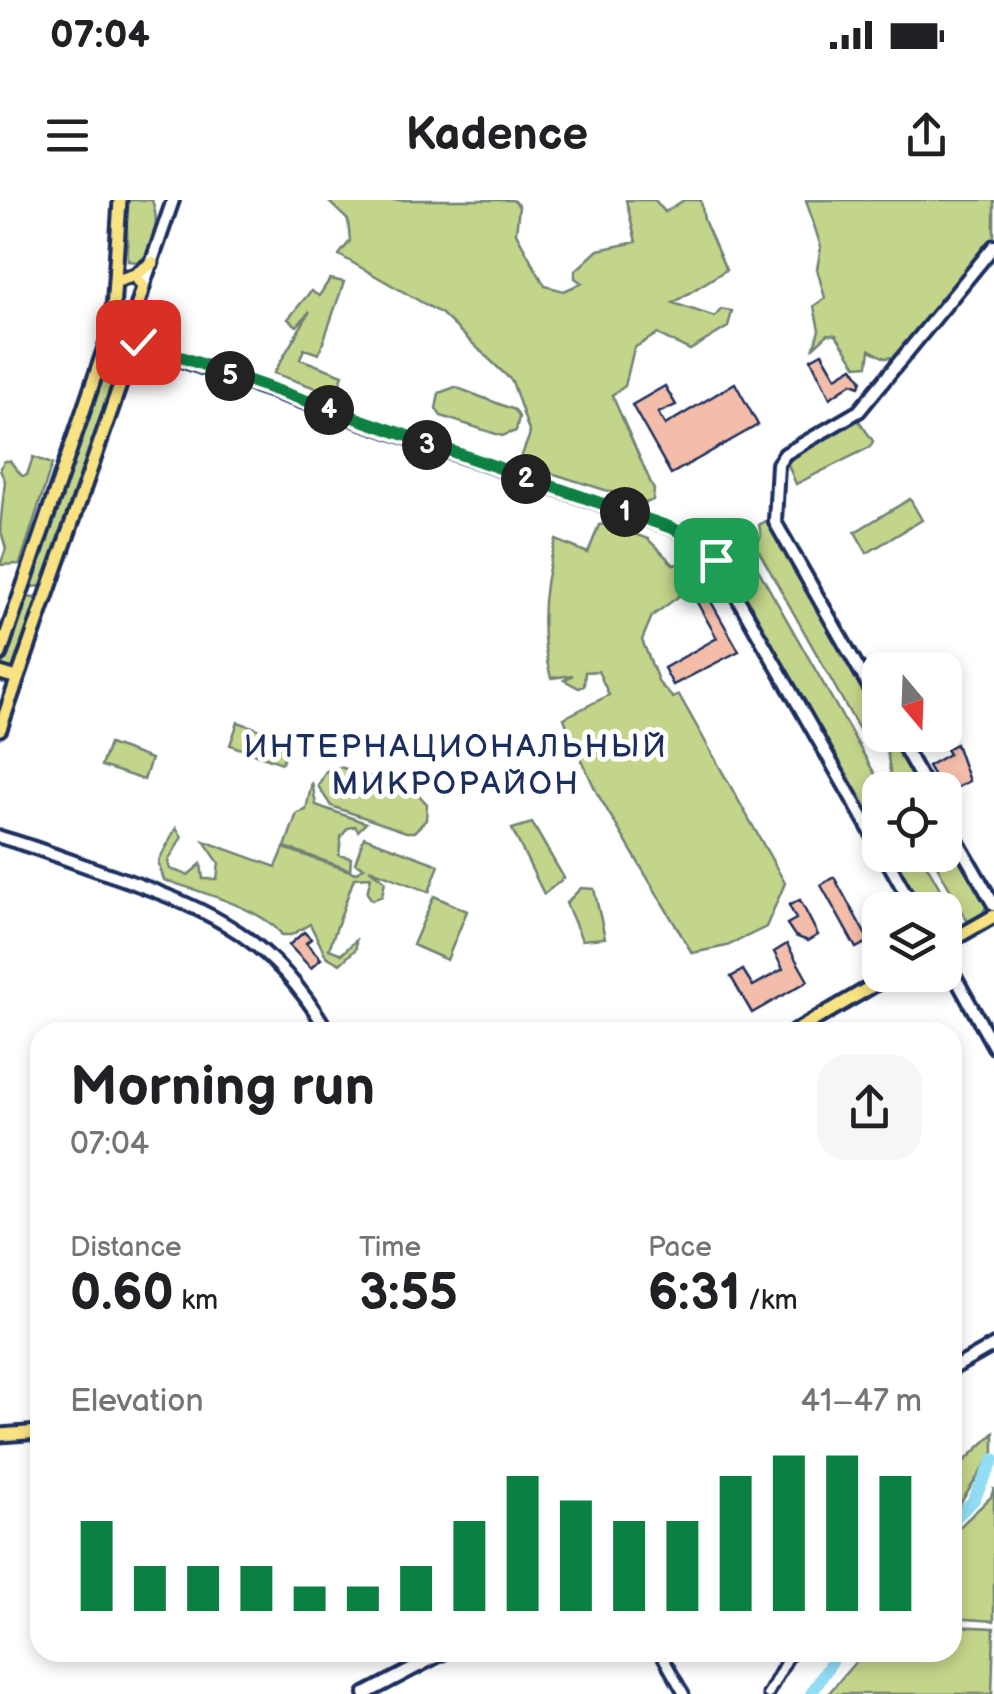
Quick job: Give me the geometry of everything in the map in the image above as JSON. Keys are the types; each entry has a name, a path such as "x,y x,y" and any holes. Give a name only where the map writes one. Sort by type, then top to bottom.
{"main road":[{"path":"0,729 129,359 131,279 118,256 120,200"},
{"path":"0,654 112,327 131,279 152,263 173,200"},
{"path":"862,674 775,522 778,464 785,454 859,410 994,246"},
{"path":"112,327 120,332 130,331"},
{"path":"130,331 144,347 663,525 697,541 716,560 862,816"},
{"path":"21,590 44,597"},
{"path":"0,673 17,678"},
{"path":"0,836 166,894 233,925 292,978 321,1022"},
{"path":"962,849 994,905"},
{"path":"962,934 994,916"},
{"path":"962,989 994,1047"},
{"path":"811,1022 862,992"},
{"path":"962,1364 994,1346"},
{"path":"0,1435 30,1433"},
{"path":"364,1694 425,1662"}],"street":[{"path":"666,1662 684,1694"},
{"path":"768,1694 786,1662"}],"green space":[{"path":"126,200 152,200 154,208 153,242 138,262 128,261"},
{"path":"327,200 513,200 519,206 516,233 545,286 564,291 582,283 575,278 575,271 598,250 636,242 626,200 655,200 665,212 684,200 701,200 704,220 726,270 673,303 715,317 721,309 732,311 728,327 690,350 657,334 634,348 625,386 612,395 654,490 653,500 646,503 519,463 530,434 512,381 442,314 339,255 350,241 348,220"},
{"path":"806,200 994,200 994,244 984,250 983,258 922,330 910,337 904,356 885,358 870,350 868,365 857,366 836,335 828,334 814,347 819,330 814,306 825,298 817,269 821,247"},
{"path":"330,279 344,282 319,354 304,349 300,359 343,375 335,395 274,373 310,311 297,326 288,319 311,291 319,296"},
{"path":"115,339 122,347 123,364 45,586 29,587"},
{"path":"455,387 515,410 519,417 516,431 502,436 441,416 436,409 439,393"},
{"path":"857,418 873,441 870,447 796,484 786,460"},
{"path":"33,457 52,464 20,564 0,565 6,549 0,528 5,481 0,470 4,461 10,461 22,476 27,475"},
{"path":"910,499 922,520 867,553 855,532"},
{"path":"769,519 862,682 862,735 756,546 761,536 759,525"},
{"path":"607,524 648,539 674,565 692,560 702,579 652,616 642,640 659,683 673,698 679,695 785,883 766,927 727,946 692,953 597,793 577,750 571,749 574,745 564,718 609,695 598,671 585,672 584,686 579,688 564,680 573,675 551,678 543,626 547,574 556,540 588,553 599,525"},
{"path":"729,542 747,550 874,772 862,772 862,806 716,550"},
{"path":"25,597 36,598 39,603 12,674 1,666"},
{"path":"238,722 290,740 282,763 230,745"},
{"path":"109,744 151,759 144,780 101,766"},
{"path":"902,752 914,772 890,772 887,754"},
{"path":"340,767 416,792 427,804 426,820 414,832 406,832 331,806 318,786 326,771"},
{"path":"312,782 316,805 366,823 358,831 355,826 348,828 341,837 339,855 351,858 350,870 285,847 297,813 306,810"},
{"path":"532,823 564,878 544,894 512,829"},
{"path":"176,828 182,837 168,861 170,869 188,875 201,864 203,879 217,879 219,863 204,841 276,867 284,848 356,873 364,867 355,863 364,837 439,865 429,892 369,869 385,881 382,896 372,900 367,893 371,877 354,878 329,949 342,954 356,940 356,949 340,964 326,956 310,924 291,935 282,935 245,909 164,880 158,862"},
{"path":"962,859 987,905 982,914 968,922 962,911 962,892 951,892 940,872 962,872"},
{"path":"901,872 931,872 942,892 912,892"},
{"path":"581,888 594,889 605,938 582,940 566,903"},
{"path":"434,896 467,911 447,960 413,945"},
{"path":"994,1433 994,1452 962,1500 962,1463"},
{"path":"994,1488 994,1621 962,1619 962,1524 991,1497"},
{"path":"962,1626 994,1628 992,1694 828,1694 855,1662 962,1662"}],"building":[{"path":"822,353 836,377 853,367 862,380 860,386 852,383 830,398 811,359"},
{"path":"735,383 758,425 671,474 632,405 665,386 676,405 658,413 665,425"},
{"path":"705,591 739,651 673,685 664,668 717,638 694,597"},
{"path":"959,752 969,781 962,785 962,772 932,772 928,766"},
{"path":"834,877 862,928 862,945 856,948 821,885"},
{"path":"800,900 818,935 808,941 795,936 787,924 796,919 789,905"},
{"path":"304,932 311,939 306,943 321,959 311,968 289,945"},
{"path":"787,944 808,981 752,1013 731,977 743,970 753,986 783,969 774,952"}],"waterway":[{"path":"962,1511 973,1501 994,1459"},
{"path":"811,1694 832,1662"}],"district":[{"name":"ИНТЕРНАЦИОНАЛЬНЫЙ МИКРОРАЙОН","path":"456,766"}],"route":[{"path":"138,342 672,528 697,541 716,560"}]}
